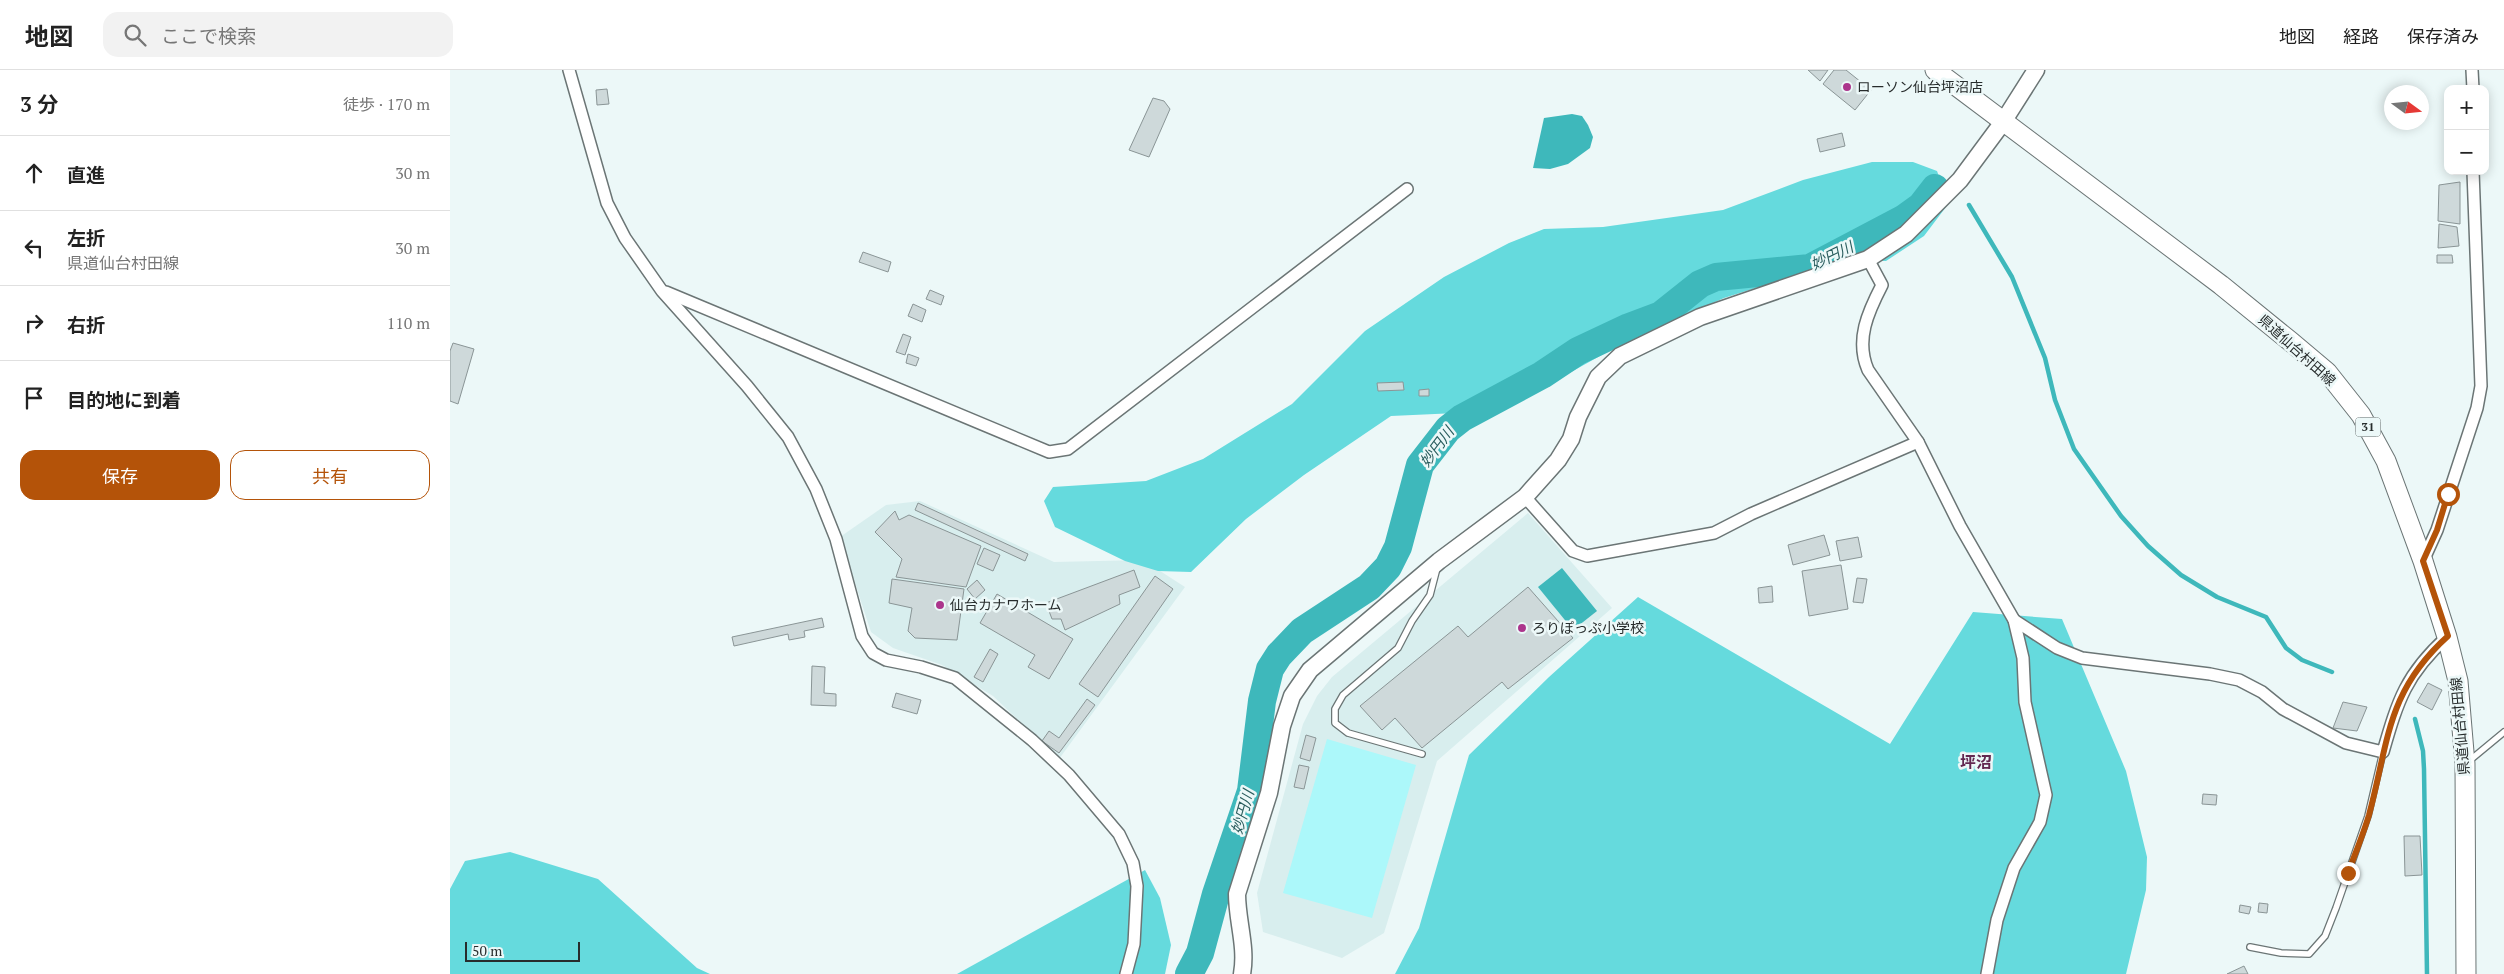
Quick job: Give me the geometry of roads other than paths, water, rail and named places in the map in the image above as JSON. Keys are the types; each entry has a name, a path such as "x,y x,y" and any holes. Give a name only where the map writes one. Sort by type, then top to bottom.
{"main road":[{"name":"県道仙台村田線","path":"1935,70 2221,285 2326,372 2361,415 2386,461 2423,561 2448,636 2458,681 2465,764 2466,974"}],"street":[{"path":"569,70 607,203 624,238 662,291 747,386 788,437 816,489 836,539 862,636 873,653 886,660 921,667 955,678 1032,740 1068,774 1119,834 1133,863 1137,886 1134,944 1126,974"},
{"path":"1242,974 1244,961 1237,910 1237,894 1269,793 1282,726 1292,696 1310,670 1439,562 1525,497 1558,460 1571,439 1578,417 1598,377 1620,356 1700,317 1868,259 1906,234 1960,180 2003,122 2036,70"},
{"path":"2472,70 2472,85"},
{"path":"2423,561 2437,530 2477,408 2481,386 2473,175"},
{"path":"662,291 1049,452 1068,449 1407,189"},
{"path":"1868,259 1882,285 1865,323 1863,358 1878,385 1918,442 1960,526 2014,620 2023,658 2025,702 2046,795 2040,822 2014,868 1997,920 1987,974"},
{"path":"1525,497 1573,551 1587,556 1714,533 1751,514 1918,442"},
{"path":"2014,620 2057,648 2082,658 2200,672 2239,680 2262,692 2283,709 2346,743 2383,752 2400,698 2408,680 2426,656 2448,636"}],"lane":[{"path":"1422,754 1348,733 1335,723 1335,710 1343,695 1398,648 1412,621 1430,595 1439,562"},
{"path":"2465,764 2501,738 2504,732"},
{"path":"2250,946 2281,953 2309,954 2325,936 2368,816 2383,752"}],"waterway":[{"name":"妙円川","path":"1189,974 1200,953 1216,894 1251,791 1262,701 1270,669 1279,655 1302,631 1369,587 1388,567 1398,547 1420,465 1448,429 1462,418 1542,375 1578,351 1629,327 1661,315 1700,284 1716,277 1810,268 1903,219 1921,206 1935,188"},
{"path":"1969,205 2012,277 2045,358 2055,400 2074,449 2121,516 2148,546 2181,575 2217,597 2266,617 2286,648 2302,660 2332,672"},
{"path":"2415,719 2423,751 2424,769 2427,974"}],"place":[{"name":"ローソン仙台坪沼店","path":"1847,87"},
{"name":"仙台カナワホーム","path":"940,605"},
{"name":"ろりぽっぷ小学校","path":"1522,628"}],"district":[{"name":"坪沼","path":"1976,762"}]}
